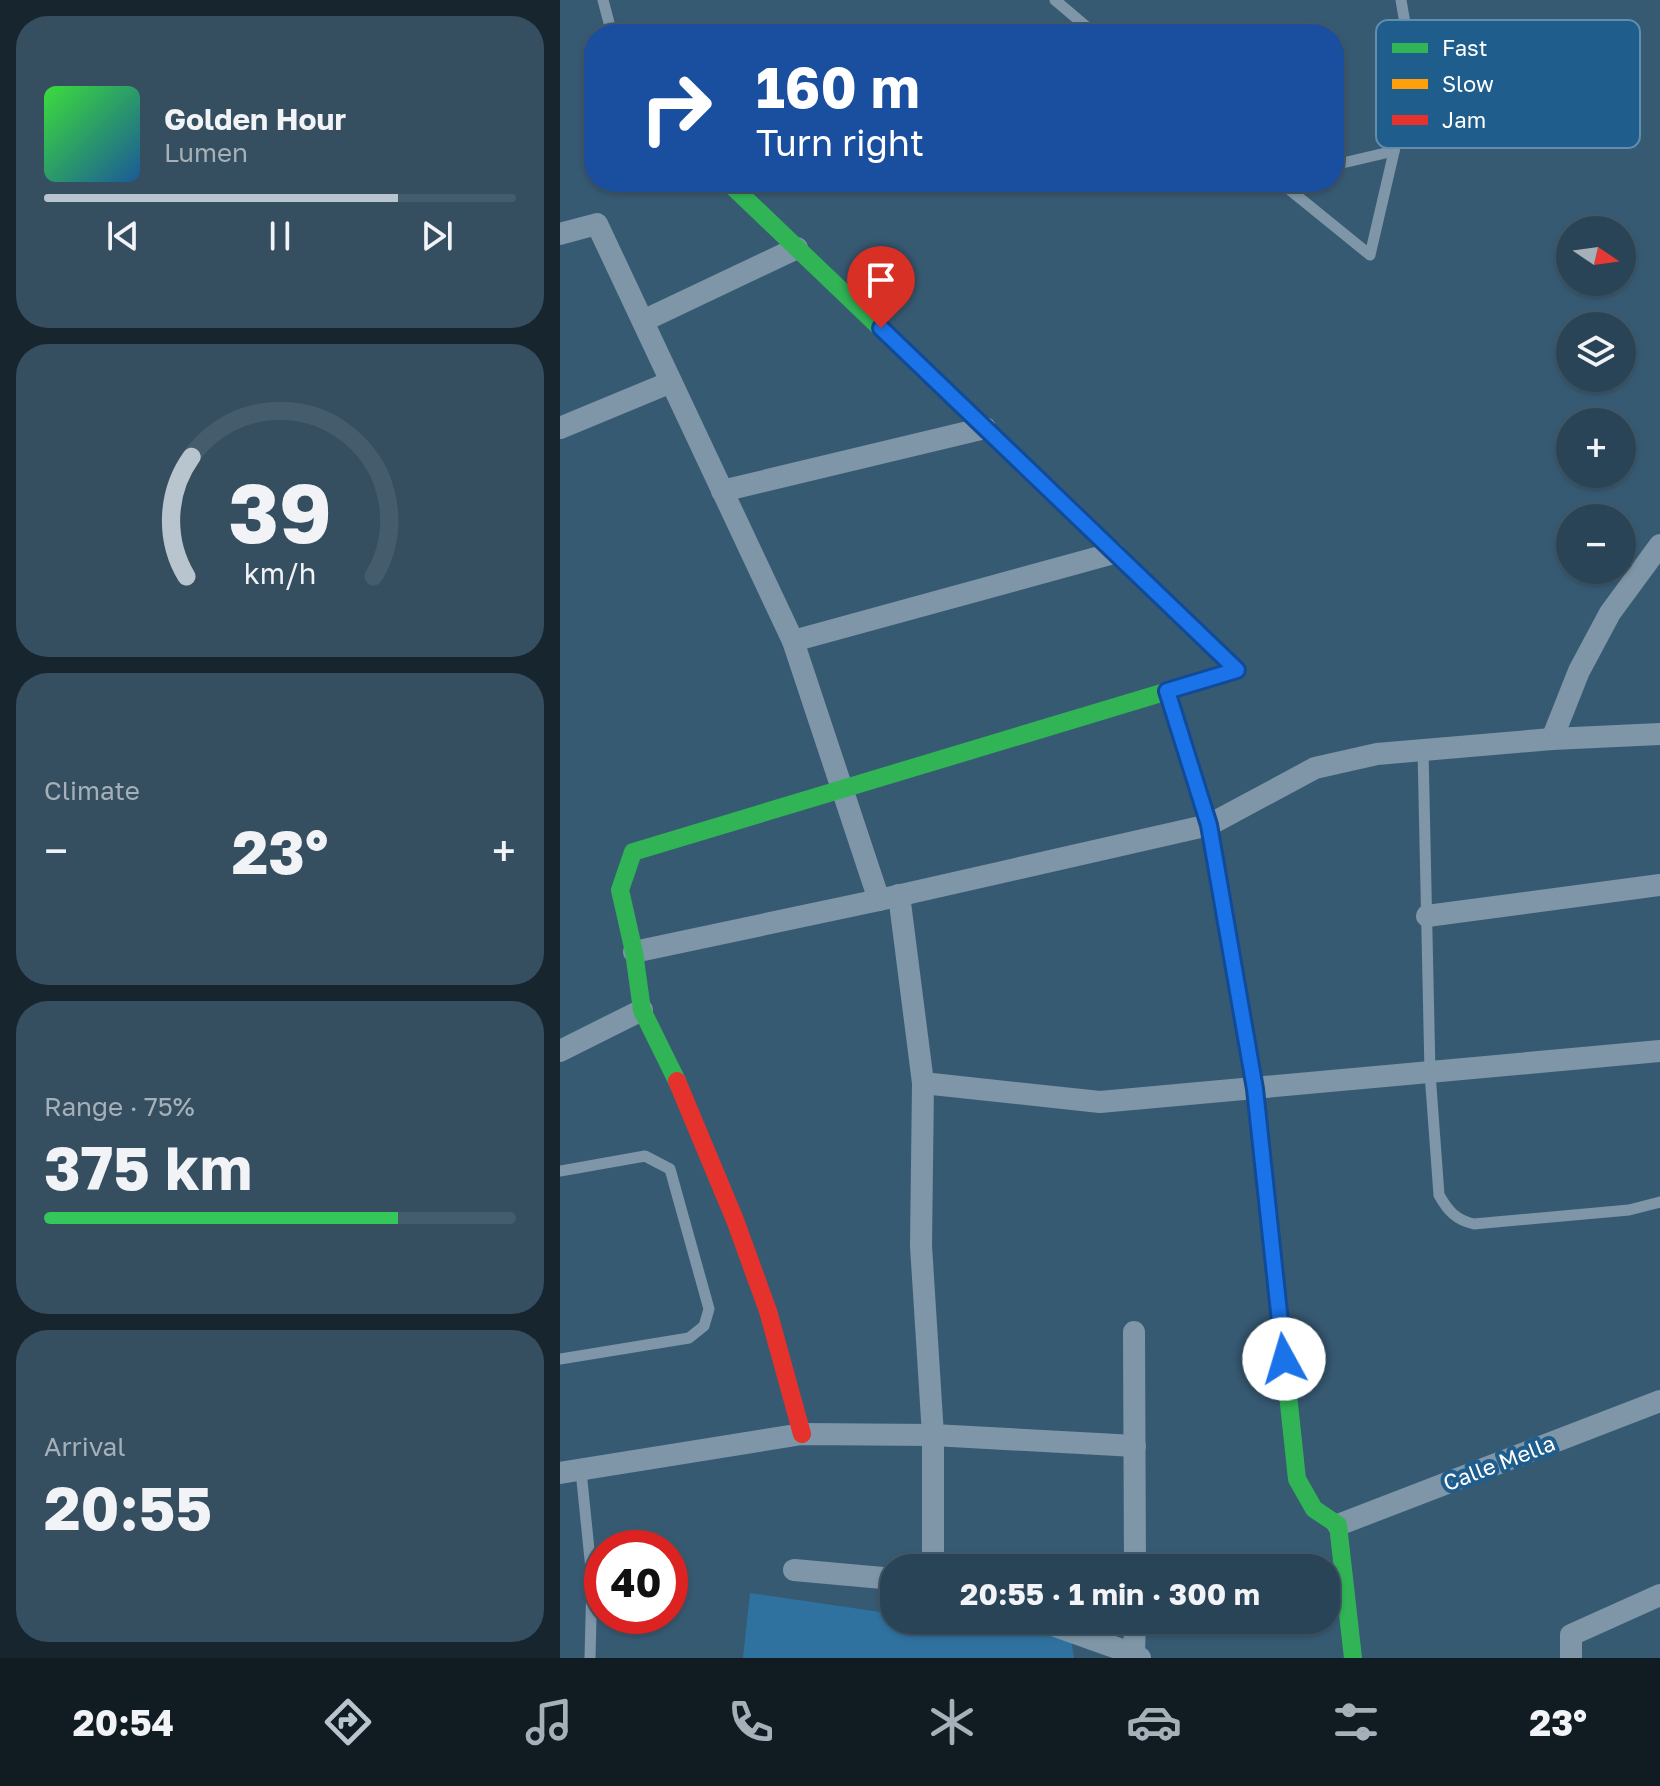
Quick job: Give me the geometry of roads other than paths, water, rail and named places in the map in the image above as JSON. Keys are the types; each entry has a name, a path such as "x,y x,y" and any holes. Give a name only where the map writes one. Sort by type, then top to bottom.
{"street":[{"path":"738,192 1237,670 633,852 620,890 634,952 642,1010 671,1066 735,1220 768,1311 802,1434"},
{"path":"560,234 597,224 793,641 842,788 889,898 923,1083 921,1246 933,1435 933,1554"},
{"path":"643,321 797,248"},
{"path":"560,428 671,382"},
{"path":"722,491 985,428"},
{"path":"1552,739 1579,671 1610,613 1660,545"},
{"path":"793,641 1114,553"},
{"path":"1167,691 1209,825 1255,1089 1297,1479 1314,1509 1338,1525 1353,1658"},
{"path":"634,952 1209,825 1315,768 1377,754 1552,739 1660,734"},
{"path":"1427,916 1660,885"},
{"path":"560,1051 642,1010"},
{"path":"923,1083 1100,1102 1660,1051"},
{"path":"1134,1332 1135,1554"},
{"name":"Calle Mella","path":"1338,1525 1660,1401"},
{"path":"571,1472 802,1434 933,1435 1135,1446"},
{"path":"794,1570 880,1578"},
{"path":"1571,1658 1571,1635 1660,1595"},
{"path":"1076,1634 1137,1656 1136,1634"}],"lane":[{"path":"603,0 609,24"},
{"path":"1055,0 1083,24"},
{"path":"1401,0 1404,20"},
{"path":"1292,192 1370,255 1395,148"},
{"path":"1344,163 1394,151"},
{"path":"1423,750 1430,1073 1439,1195 1447,1210 1460,1221 1474,1224 1629,1210 1660,1202"},
{"path":"560,1171 645,1156 670,1169 709,1309 704,1326 689,1338 560,1359"},
{"path":"571,1472 592,1579 590,1658"}]}
